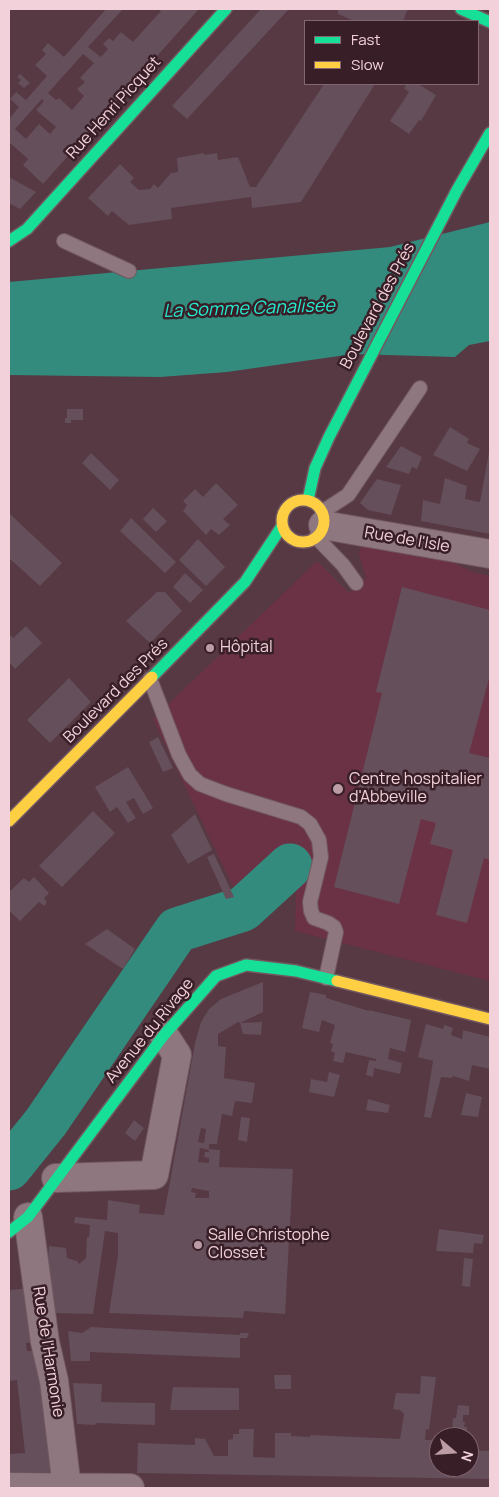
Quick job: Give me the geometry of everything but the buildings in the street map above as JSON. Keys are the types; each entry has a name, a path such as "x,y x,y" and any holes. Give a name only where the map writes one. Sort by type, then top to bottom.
{"main road":[{"name":"Rue Henri Picquet","path":"9,241 27,229 226,9"},
{"path":"461,9 490,22"},
{"path":"490,9 490,15"},
{"name":"Boulevard des Prés","path":"308,500 315,468 357,381 457,190 490,133"},
{"path":"285,551 316,529 319,507 308,500 294,501 288,506 282,518 282,526 290,537 316,529"},
{"name":"Boulevard des Prés","path":"244,582 282,526"},
{"name":"Boulevard des Prés","path":"9,821 244,582 271,562"},
{"name":"Avenue du Rivage","path":"18,1224 56,1178 164,1035 216,976 246,965 296,971 490,1019"}],"street":[{"name":"Rue de l'Isle","path":"316,529 490,554"},
{"path":"56,1178 154,1176 177,1055 164,1035"},
{"name":"Rue de l'Harmonie","path":"18,1224 54,1381 67,1488"},
{"path":"9,1487 130,1488"}],"lane":[{"path":"64,241 128,271"},
{"path":"356,582 316,529 348,494 420,388"},
{"path":"150,679 179,755 190,775 200,784 301,817 310,824 319,840 321,857 310,902 311,911 314,918 328,923 334,927 336,932 326,978"}],"shaded area":[{"name":"Centre hospitalier d'Abbeville","path":"362,541 442,557 473,572 490,576 490,981 295,931 297,868 288,859 236,893 153,719 317,561 349,593 366,578 359,554"}],"water":[{"name":"La Somme Canalisée","path":"490,222 490,341 469,345 455,357 353,354 227,372 160,377 9,375 9,282 390,247"}],"waterway":[{"path":"9,1168 46,1122 177,930 243,909 290,866"}],"traffic: fast":[{"path":"9,241 27,229 226,9"},
{"path":"461,9 490,22"},
{"path":"308,500 315,468 329,437 457,190 490,133"},
{"path":"152,677 245,582 282,526"},
{"path":"9,1232 28,1217 164,1035 216,976 246,965 296,971 337,981"}],"traffic: slow":[{"path":"307,500 315,503 321,509 324,521 321,533 315,539 299,542 291,539 285,533 282,517 285,509 291,503 307,500"},
{"path":"9,821 152,677"},
{"path":"337,981 490,1019"}],"place":[{"name":"Hôpital","path":"210,648"},
{"name":"Centre hospitalier d'Abbeville","path":"338,789"},
{"name":"Salle Christophe Closset","path":"198,1245"}]}
